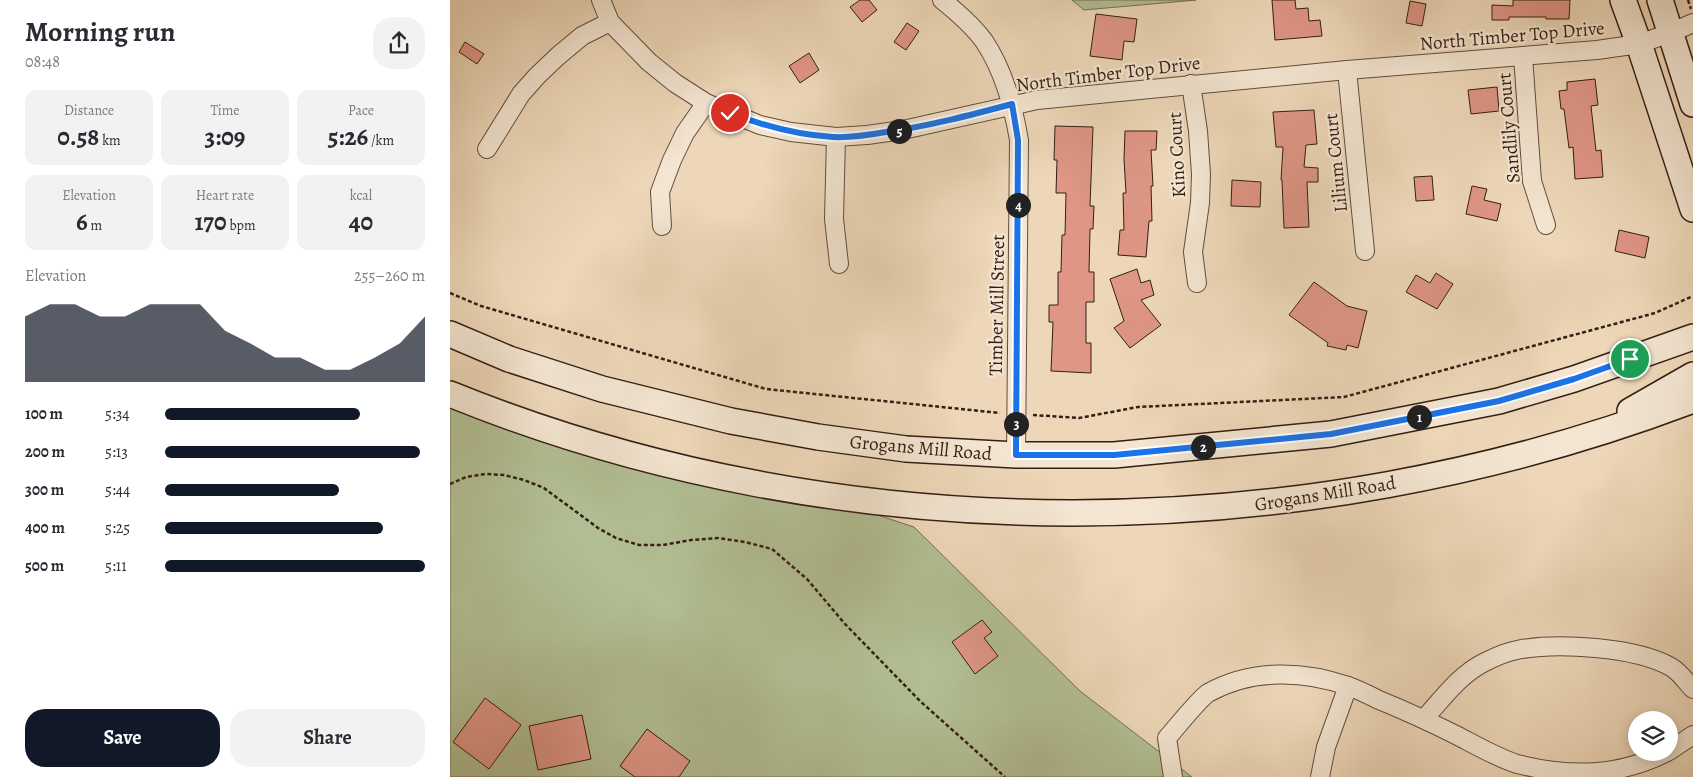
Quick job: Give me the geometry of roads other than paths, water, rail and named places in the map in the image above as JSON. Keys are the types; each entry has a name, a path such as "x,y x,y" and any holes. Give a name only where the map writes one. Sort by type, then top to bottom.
{"main road":[{"path":"1623,0 1693,209"},
{"path":"1660,0 1693,104"},
{"name":"Grogans Mill Road","path":"450,334 509,359 602,389 730,421 818,437 906,449 1016,455 1114,455 1331,434 1499,401 1574,379 1691,337"},
{"path":"1587,436 1693,375"},
{"name":"Grogans Mill Road","path":"450,394 491,411 589,444 710,474 821,494 896,503 989,511 1083,513 1210,508 1368,489 1492,463 1644,419 1693,400"},
{"path":"1644,419 1693,407"}],"street":[{"name":"North Timber Top Drive","path":"601,0 610,22 650,62 675,83 706,103 760,124 791,132 836,137 904,130 1012,104 1056,98 1347,70 1597,50 1639,44 1670,34 1693,23"},
{"name":"Timber Mill Street","path":"942,0 961,16 984,41 1001,72 1012,104 1018,140 1016,455"},
{"path":"487,150 521,94 537,76 582,36 610,22"},
{"name":"Sandlily Court","path":"1523,56 1532,181 1546,225"},
{"name":"Lilium Court","path":"1347,70 1365,251"},
{"name":"Kino Court","path":"1191,84 1198,131 1201,174 1200,203 1193,252 1197,283"},
{"path":"662,226 660,192 685,133 706,103"},
{"path":"836,137 834,219 839,264"},
{"path":"1424,719 1451,689 1483,662 1517,650 1541,647 1636,653 1673,668 1693,689"},
{"path":"1173,777 1167,738 1207,694 1235,682 1262,675 1284,673 1348,686 1424,719 1492,754 1515,763 1543,770 1597,775 1620,772 1650,761"},
{"path":"1320,777 1326,747 1348,686"},
{"path":"1678,746 1693,736"}]}
